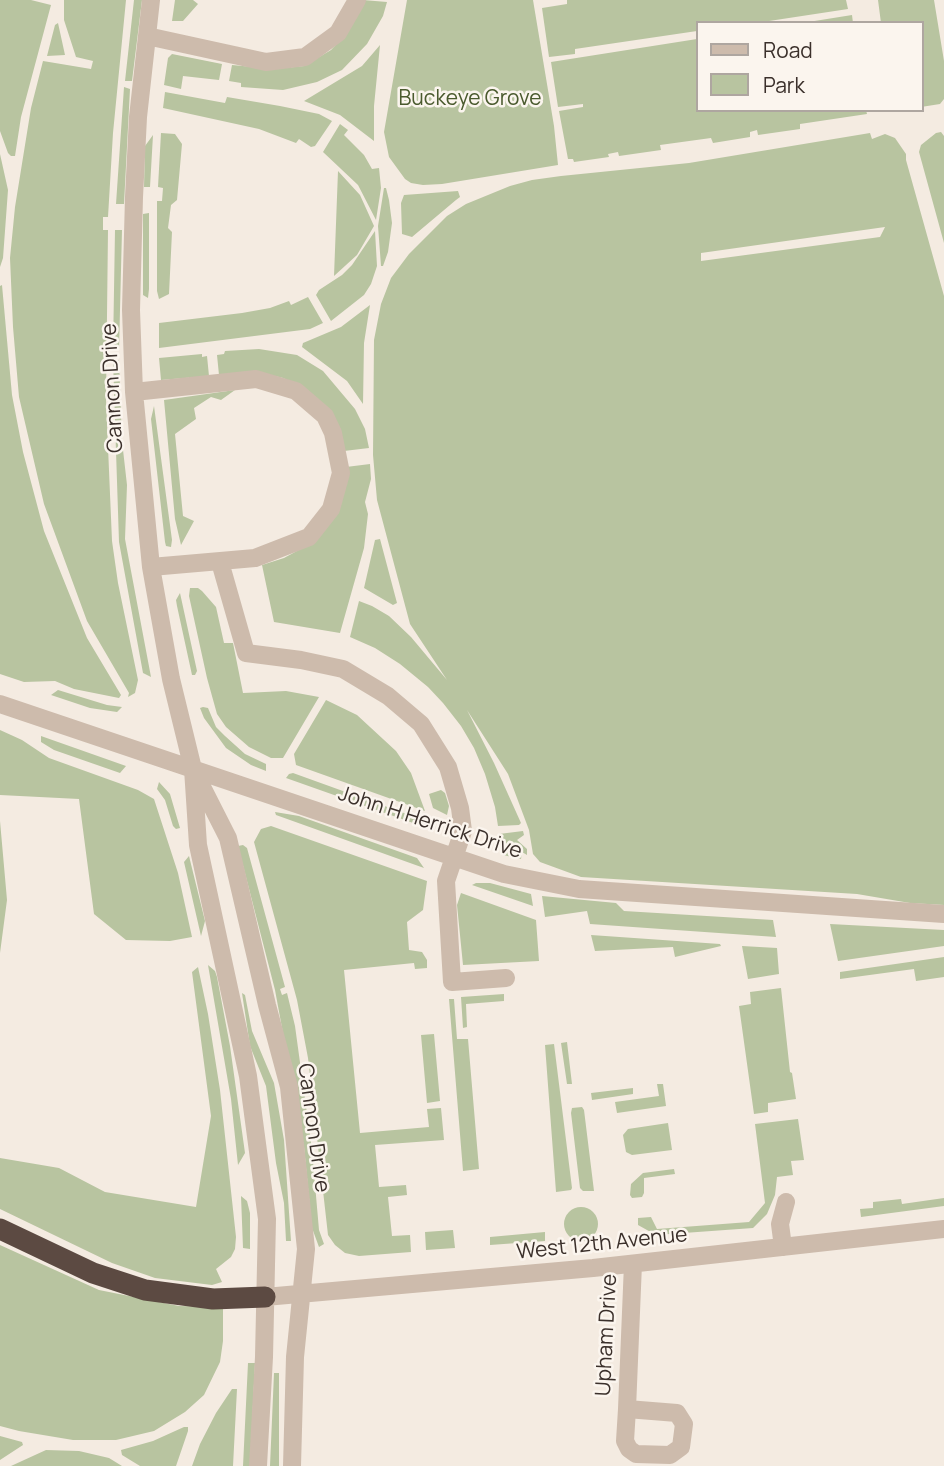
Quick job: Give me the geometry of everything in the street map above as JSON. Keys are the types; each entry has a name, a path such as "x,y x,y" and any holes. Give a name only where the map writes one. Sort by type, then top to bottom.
{"highway":[{"path":"0,1229 93,1273 145,1290 213,1299 265,1297"}],"street":[{"name":"Cannon Drive","path":"151,0 138,117 134,197 131,310 134,392 151,567 171,679 193,769 198,845 250,1090 267,1220 258,1466"},
{"path":"147,36 266,62 305,57 338,33 356,0"},
{"path":"134,392 256,379 296,391 325,416 333,433 341,473 331,509 309,537 255,558 151,567"},
{"path":"220,562 246,653 302,660 344,669 388,696 421,724 448,767 460,808 463,831 446,881 452,982 506,978"},
{"name":"John H Herrick Drive","path":"0,704 504,874 579,889 944,914"},
{"name":"Cannon Drive","path":"193,769 228,838 289,1087 306,1250 295,1357 292,1466"},
{"path":"783,1247 780,1224 786,1202"},
{"name":"West 12th Avenue","path":"265,1297 414,1286 944,1229"},
{"name":"Upham Drive","path":"626,1409 633,1264"}],"green space":[{"path":"0,0 31,0 51,5 21,117 15,156 8,153 0,131"},
{"path":"64,0 126,0 108,217 103,217 103,230 108,230 106,400 112,541 138,680 135,693 128,697 129,693 87,621 44,504 19,397 10,258 15,207 31,108 43,61 91,69 93,61 76,57 64,20"},
{"path":"134,0 142,0 132,81 125,81"},
{"path":"175,0 193,0 198,4 183,21 172,21"},
{"path":"363,0 387,2 383,16 367,44 342,70 317,82 283,90 241,87 241,83 229,81 232,65 275,69 304,66 331,50 344,36"},
{"name":"Buckeye Grove","path":"407,0 533,0 558,165 442,184 423,185 405,179 389,157 384,132"},
{"path":"567,0 846,0 848,9 769,21 696,21 696,31 575,49 575,54 549,57 542,8 567,4"},
{"path":"878,0 934,0 944,61 944,99 940,104 923,107 923,21 881,21"},
{"path":"852,15 853,21 814,21"},
{"path":"58,23 65,55 47,56 55,25"},
{"path":"696,39 696,112 867,114 800,124 800,129 758,135 757,130 750,132 750,137 713,143 711,138 660,145 661,150 619,156 618,152 608,154 609,157 574,162 573,159 568,159 559,111 583,107 583,104 558,107 551,62"},
{"path":"380,45 374,106 374,141 340,115 304,101 362,66"},
{"path":"172,54 222,64 219,80 183,76 181,89 164,85 168,58"},
{"path":"124,87 130,89 124,204 116,204"},
{"path":"165,92 225,103 227,97 280,106 319,114 332,121 315,146 311,147 299,139 296,143 259,129 163,108"},
{"path":"340,124 348,130 344,135 364,155 372,169 379,168 381,188 376,220 358,185 323,152"},
{"path":"941,132 944,136 944,243 919,152 921,145"},
{"path":"161,133 175,134 182,144 177,200 171,205 168,228 172,232 169,294 159,299 157,201 162,201 163,188 158,187"},
{"path":"870,133 872,139 885,134 895,138 906,154 944,296 944,905 910,903 857,894 581,877 540,862 533,854 529,830 508,774 467,710 494,763 521,823 519,825 498,826 485,774 474,748 443,703 400,664 375,648 350,637 359,601 372,606 389,616 411,637 447,680 410,624 377,500 373,455 374,340 381,304 391,278 409,254 447,216 466,204 510,186 561,176 689,163","holes":["885,227 880,237 701,261 701,253"]},
{"path":"153,135 150,187 144,187 145,146"},
{"path":"0,154 8,190 0,267"},
{"path":"338,171 360,195 374,226 357,255 334,276"},
{"path":"384,188 389,200 392,223 388,252 381,266 378,226"},
{"path":"458,191 460,197 412,237 402,234 401,203 404,195"},
{"path":"149,213 148,298 143,295 143,214"},
{"path":"115,230 122,230 119,350 113,350"},
{"path":"375,231 377,266 371,284 364,295 331,321 316,295 352,265"},
{"path":"2,285 12,395 23,452 44,531 87,638 121,695 119,698 74,689 55,681 24,682 0,674"},
{"path":"308,297 323,323 310,329 159,348 159,323 242,313 289,301 291,305"},
{"path":"370,305 364,343 363,404 347,381 302,347 303,343 341,327"},
{"path":"259,349 297,355 323,371 355,409 365,429 369,448 344,451 302,387 266,374 219,375 217,355 224,354 225,351"},
{"path":"202,354 202,357 207,356 209,376 161,380 159,358"},
{"path":"113,360 119,360 122,441 127,485 125,539 151,677 143,673 119,542"},
{"path":"235,390 221,400 211,397 194,408 196,419 175,434 183,516 194,521 181,545 175,519 164,400"},
{"path":"154,406 171,547 166,546 165,542 151,419"},
{"path":"370,464 371,479 365,502 368,514 364,548 340,633 274,622 262,565 284,558 317,540 346,467"},
{"path":"380,539 397,603 393,605 364,588 375,540"},
{"path":"190,588 198,588 216,607 224,643 233,643 243,693 286,691 319,697 283,758 271,758 249,747 226,727 217,714 189,596"},
{"path":"180,593 197,671 195,675 192,675 177,606 176,600"},
{"path":"58,690 122,707 117,712 90,708 51,695"},
{"path":"326,700 357,715 396,751 411,773 425,811 296,765 294,754"},
{"path":"200,708 208,708 216,727 225,736 245,754 266,764 266,771 251,765 226,748 204,718"},
{"path":"0,730 22,740 49,758 138,790 154,799 178,873 192,937 170,941 126,940 94,914 79,799 0,795"},
{"path":"41,736 126,766 120,773 54,750 41,742"},
{"path":"293,773 415,817 416,824 286,778"},
{"path":"159,782 170,794 180,828 173,826 165,800 157,789"},
{"path":"441,790 445,793 449,806 447,815 433,808 429,794"},
{"path":"275,812 299,816 417,858 424,868 276,815"},
{"path":"0,821 7,900 0,953"},
{"path":"271,826 427,881 423,910 407,922 409,950 422,952 427,960 427,968 415,969 414,963 344,970 360,1133 429,1127 427,1109 441,1108 444,1140 375,1145 379,1187 406,1185 407,1195 388,1197 392,1236 410,1235 411,1252 359,1256 345,1253 328,1235 308,1058 297,1000 254,842 261,829"},
{"path":"523,831 524,835 517,840 527,849 527,855 522,852 521,859 503,855 505,847 500,843 499,834"},
{"path":"238,846 247,848 285,987 280,989 282,995 287,993 295,1026 312,1150 319,1230 324,1244 319,1247 312,1228 304,1147 275,990"},
{"path":"189,856 205,921 201,936 184,862"},
{"path":"490,883 531,894 533,906 472,885"},
{"path":"461,893 536,920 539,961 463,965 457,905"},
{"path":"542,896 616,903 624,911 773,920 776,937 590,924 587,911 545,917"},
{"path":"830,924 944,930 944,946 838,961"},
{"path":"591,935 721,946 675,957 673,947 595,951"},
{"path":"742,946 777,948 779,974 748,979"},
{"path":"944,957 944,977 916,981 914,969 840,979 840,972"},
{"path":"208,965 217,977 230,1046 245,1153 238,1165 231,1099"},
{"path":"198,967 220,1090 236,1237 231,1257 216,1269 222,1282 212,1285 155,1278 112,1263 0,1209 0,1158 59,1168 105,1192 196,1207 211,1116 192,972"},
{"path":"781,988 790,1072 796,1099 768,1103 768,1112 754,1114 739,1006 751,1004 750,992"},
{"path":"242,993 245,995 252,1031 274,1083 284,1140 291,1241 286,1241 284,1203 266,1086 250,1046"},
{"path":"504,994 504,1001 466,1004 467,1027 463,1028 461,997"},
{"path":"449,999 454,999 457,1039 468,1039 479,1169 463,1171"},
{"path":"434,1034 440,1101 427,1103 421,1035"},
{"path":"567,1042 572,1084 567,1084 561,1043"},
{"path":"554,1044 572,1188 556,1192 545,1045"},
{"path":"657,1084 663,1084 666,1106 617,1113 615,1102 659,1096"},
{"path":"633,1088 633,1094 592,1100 591,1093"},
{"path":"582,1107 594,1191 583,1191 580,1188 571,1113 572,1108"},
{"path":"798,1119 804,1160 791,1161 793,1175 777,1177 775,1195 767,1214 753,1228 656,1235 638,1225 638,1218 651,1217 657,1229 749,1222 765,1203 755,1124"},
{"path":"668,1123 672,1150 632,1155 626,1152 623,1135 628,1129"},
{"path":"674,1169 675,1174 644,1178 642,1197 632,1198 630,1195 631,1184 643,1173"},
{"path":"241,1196 247,1201 250,1213 250,1249 243,1248"},
{"path":"944,1198 944,1206 861,1217 860,1209 873,1208 873,1202 901,1199 902,1204"},
{"path":"581,1207 593,1212 598,1224 593,1236 581,1241 569,1236 564,1224 569,1212"},
{"path":"453,1230 455,1248 426,1250 425,1232"},
{"path":"545,1232 545,1241 490,1245 490,1237"},
{"path":"0,1245 99,1290 179,1306 223,1307 220,1362 204,1395 185,1412 154,1431 116,1440 73,1440 0,1426"},
{"path":"248,1363 255,1363 250,1466 243,1466"},
{"path":"274,1373 279,1373 279,1466 270,1466"},
{"path":"232,1389 237,1389 233,1466 192,1466 216,1413"},
{"path":"188,1427 188,1431 176,1466 140,1466 122,1455 121,1450 153,1441"},
{"path":"0,1436 22,1442 23,1445 0,1460"},
{"path":"46,1450 79,1451 109,1458 122,1466 11,1466"}]}
